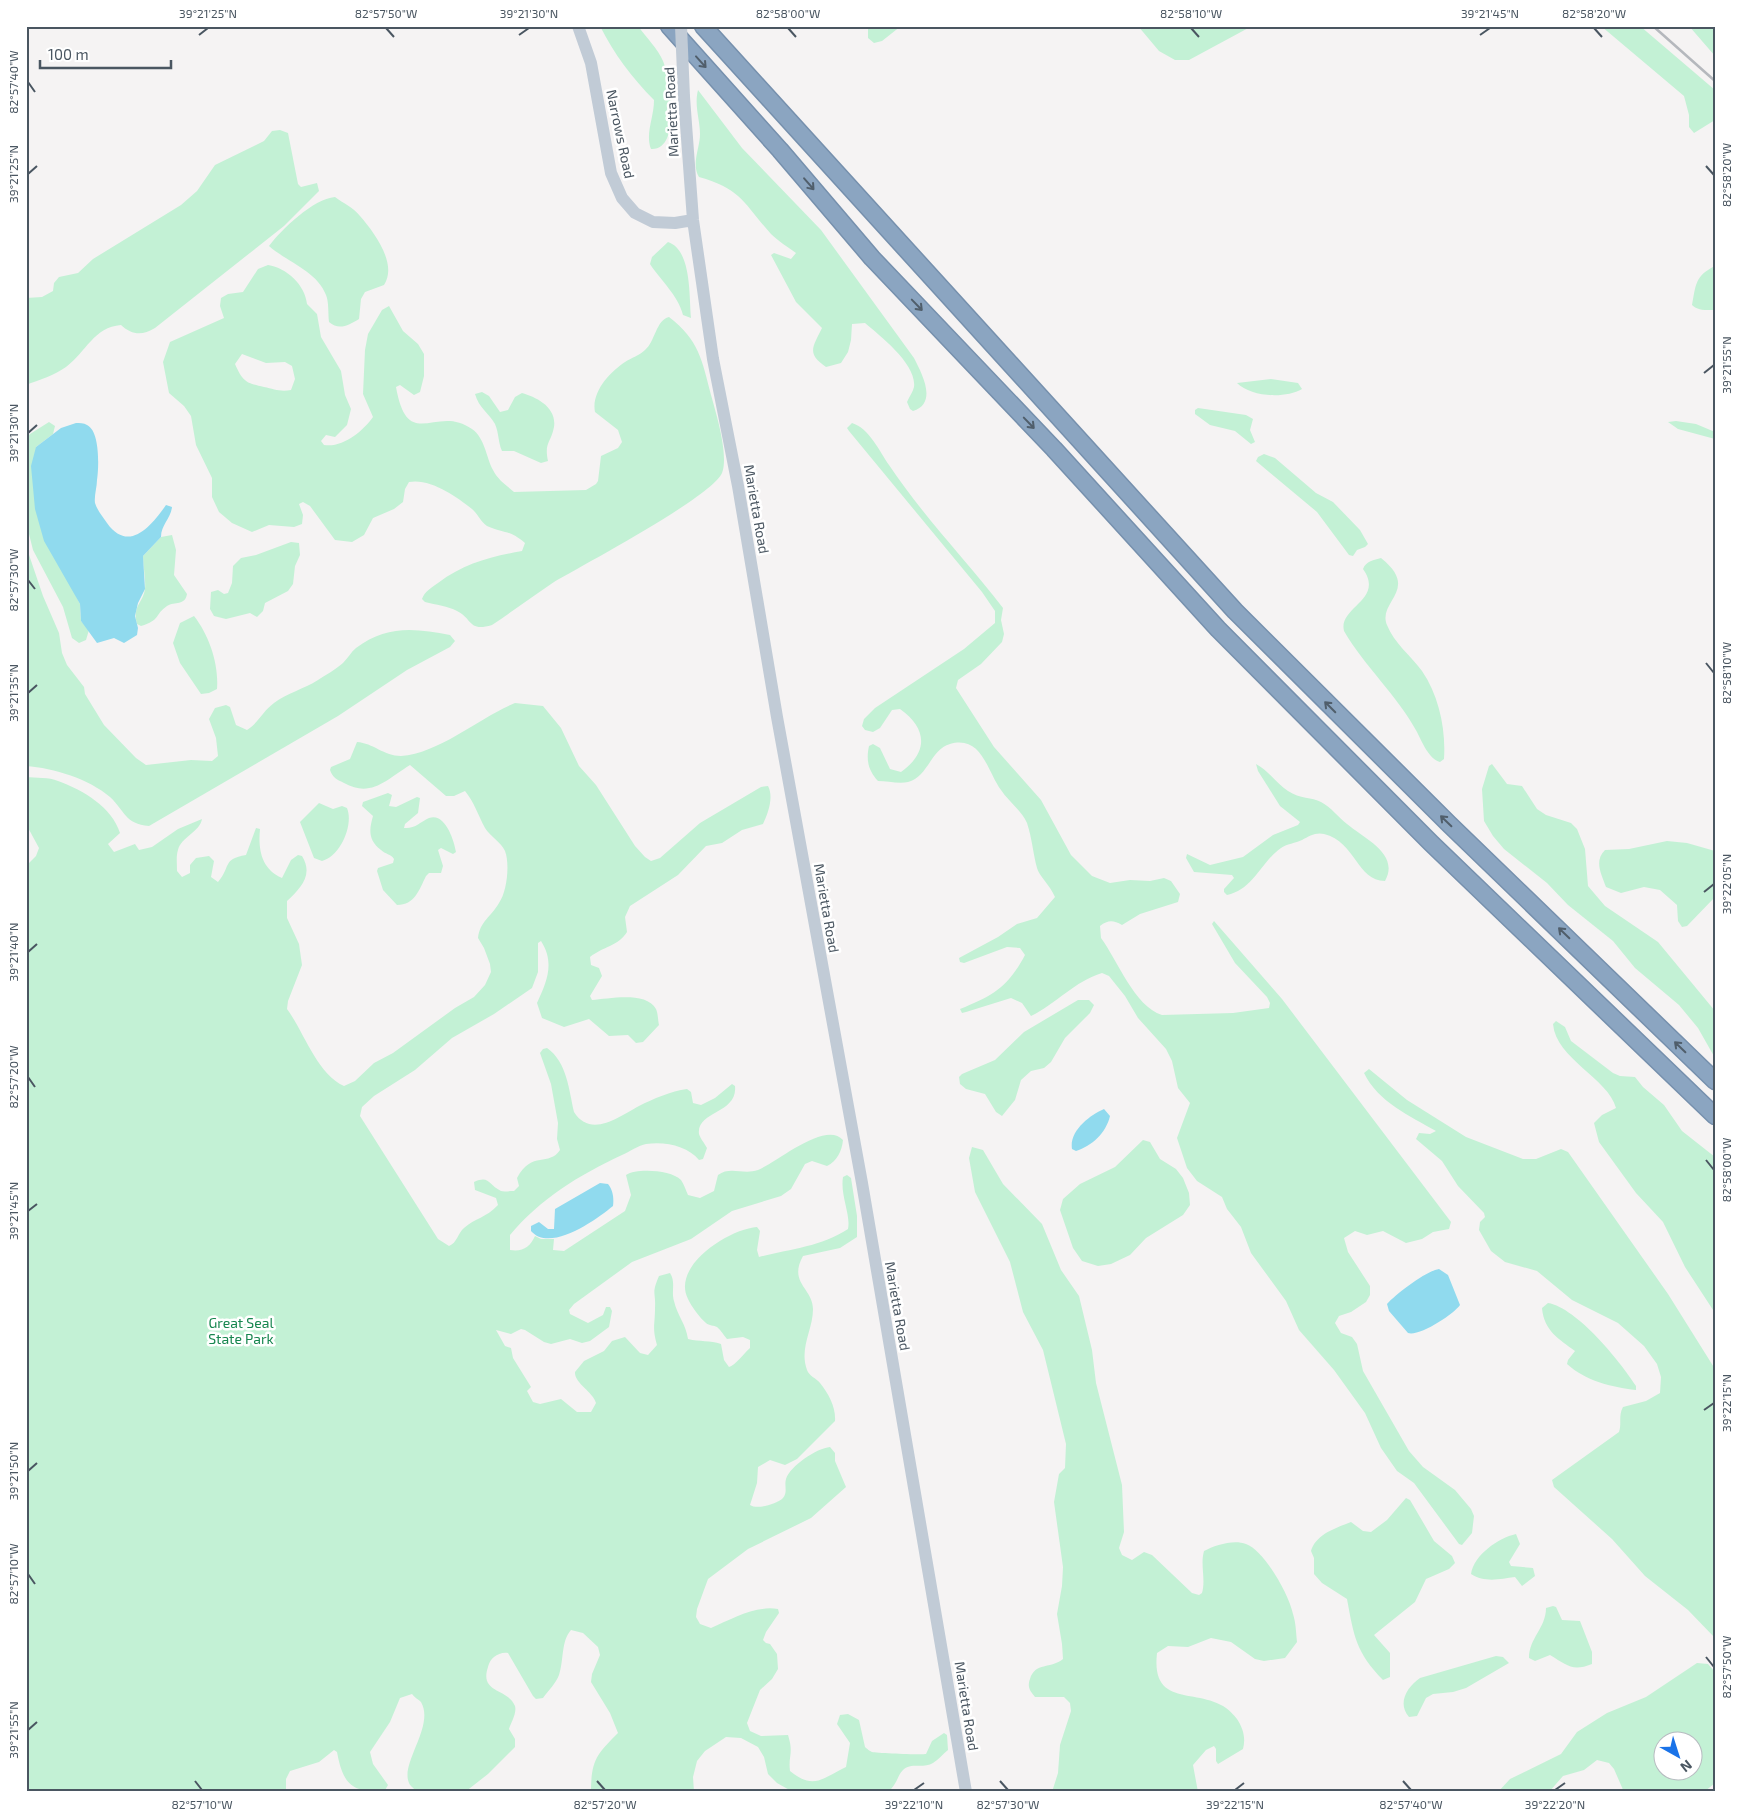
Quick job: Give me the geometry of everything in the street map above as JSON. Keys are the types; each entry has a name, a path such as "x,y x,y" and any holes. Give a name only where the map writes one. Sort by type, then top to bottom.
{"highway":[{"path":"669,26 780,150 872,258 1054,450 1218,629 1424,836 1715,1116"},
{"path":"703,26 1235,611 1449,824 1715,1081"}],"street":[{"name":"Narrows Road","path":"578,26 591,63 611,173 622,198 635,213 653,222 675,223 693,220"},
{"name":"Marietta Road","path":"681,26 693,220 713,359 738,486 777,717 862,1183 966,1792"}],"green space":[{"path":"600,26 638,26 661,57 666,70 671,112 667,138 661,146 651,149 649,143 654,100 624,65"},
{"path":"868,26 901,26 882,41 874,43 868,38"},
{"path":"1138,26 1252,26 1189,60 1175,60 1159,51"},
{"path":"1601,26 1640,26 1715,90 1715,120 1694,133 1689,127 1689,115 1684,96"},
{"path":"1689,26 1715,26 1715,56"},
{"path":"698,90 742,148 821,230 914,358 926,388 925,402 921,407 913,411 907,402 914,387 910,369 904,360 865,323 852,324 848,352 841,363 826,367 816,358 813,349 822,328 796,302 771,255 774,253 791,259 796,253 771,234 734,192 699,177 696,167 700,139"},
{"path":"280,130 288,133 298,184 301,187 317,183 319,191 284,226 155,328 141,333 129,331 121,325 104,330 66,367 52,375 26,385 26,298 42,297 53,291 54,283 59,277 78,273 93,259 181,205 197,191 215,165 264,141 272,131"},
{"path":"335,197 355,210 372,231 386,258 388,268 388,277 384,285 365,292 361,299 359,319 340,327 329,322 327,298 316,279 269,246 282,231 308,209 326,199"},
{"path":"668,242 676,247 685,264 688,275 691,318 683,315 677,301 650,264 652,257"},
{"path":"268,265 275,267 294,278 299,284 306,297 307,304 317,314 321,337 341,371 345,395 351,409 347,425 335,437 326,435 321,441 324,445 338,444 352,437 364,428 373,417 363,394 365,350 368,334 382,310 389,306 403,331 418,344 424,354 424,376 420,392 414,395 400,385 396,387 401,407 408,418 416,423 459,422 472,429 483,442 495,474 514,492 586,490 598,481 601,456 618,448 622,442 618,430 595,412 596,397 599,390 613,371 645,350 661,322 669,317 687,334 702,361 723,445 724,465 722,473 713,484 673,513 554,582 492,625 484,627 471,624 462,614 453,609 425,602 422,599 423,596 431,588 458,570 488,558 522,551 525,543 510,534 487,526 466,504 434,485 417,481 409,482 405,489 403,502 394,509 373,518 364,535 352,542 335,540 310,506 303,502 299,504 303,515 302,524 294,527 269,525 252,532 232,523 219,512 212,497 212,478 196,445 191,416 184,406 169,393 163,362 170,342 224,318 220,306 221,298 228,294 243,292 258,269","holes":["242,354 266,363 285,362 292,366 295,379 291,390 277,390 249,383 240,375 235,364"]},
{"path":"1715,266 1715,310 1697,308 1692,305 1698,281 1704,273"},
{"path":"1271,379 1298,383 1302,389 1287,394 1268,395 1243,388 1237,383"},
{"path":"482,392 489,396 500,412 508,410 515,397 522,393 539,400 549,409 554,420 554,427 547,446 548,461 541,463 514,451 502,451 495,424 479,403 475,394"},
{"path":"1198,408 1246,415 1253,419 1250,430 1255,442 1251,444 1235,431 1210,425 1195,414 1195,410"},
{"path":"1676,421 1696,424 1715,432 1715,439 1678,429 1668,422"},
{"path":"49,422 55,426 53,434 36,447 66,576 80,604 81,621 89,630 86,640 79,643 72,638 63,607 33,550 26,522 26,439 30,434"},
{"path":"852,423 869,435 902,484 1003,608 1001,620 1004,634 1002,642 981,664 958,680 956,688 994,747 1041,800 1071,855 1092,876 1110,883 1130,880 1150,881 1164,878 1171,881 1180,894 1178,902 1140,914 1122,925 1111,921 1100,926 1101,938 1135,993 1152,1010 1162,1015 1233,1013 1269,1008 1270,1003 1267,997 1235,963 1212,924 1214,921 1282,999 1451,1222 1449,1229 1433,1232 1422,1239 1406,1243 1383,1231 1367,1235 1355,1231 1344,1238 1348,1252 1370,1286 1370,1295 1366,1302 1351,1312 1339,1316 1335,1323 1341,1333 1352,1337 1357,1344 1363,1371 1409,1451 1423,1467 1455,1490 1471,1509 1474,1516 1472,1533 1462,1545 1459,1544 1414,1483 1397,1471 1381,1448 1365,1413 1334,1370 1299,1330 1286,1301 1251,1253 1241,1227 1227,1209 1222,1197 1197,1181 1187,1168 1177,1138 1190,1103 1178,1088 1172,1061 1166,1049 1138,1018 1125,996 1109,976 1102,973 1083,981 1031,1016 1022,1003 1011,998 962,1013 960,1009 991,995 1006,983 1025,955 1020,948 1007,947 964,963 960,962 959,958 998,937 1017,924 1037,918 1055,897 1038,871 1025,819 1001,790 982,756 970,745 961,743 950,744 944,747 938,751 920,775 908,782 878,781 870,769 868,760 869,746 873,744 880,748 890,769 901,772 916,756 921,740 920,732 915,724 900,709 892,710 880,728 873,732 865,730 862,726 864,719 875,708 964,649 995,623 995,611 982,592 849,431 847,428"},
{"path":"1264,454 1275,458 1316,493 1333,502 1360,530 1368,544 1357,550 1353,556 1349,555 1317,512 1256,461 1258,457"},
{"path":"172,535 176,550 174,575 187,594 186,598 182,602 167,606 152,622 141,626 137,624 136,613 145,589 143,556 161,537"},
{"path":"291,542 299,543 300,555 295,566 293,584 288,591 265,603 263,611 257,617 250,613 226,619 214,616 210,609 211,592 218,590 224,594 228,593 232,583 233,566 241,558 256,555"},
{"path":"26,546 43,596 59,633 62,653 67,665 84,687 85,694 104,725 136,758 146,765 191,760 212,761 218,756 216,738 209,719 215,708 226,705 230,707 236,725 247,730 274,703 331,672 343,663 356,648 378,635 401,630 413,630 450,635 455,641 450,647 407,670 338,716 149,826 141,825 130,820 110,797 92,785 59,772 26,766"},
{"path":"1381,558 1392,569 1397,579 1398,587 1387,609 1387,625 1398,644 1422,671 1437,702 1444,736 1444,759 1440,762 1429,754 1409,719 1361,657 1344,631 1344,623 1365,596 1368,588 1368,580 1363,569 1364,566 1370,561"},
{"path":"194,616 204,632 215,660 217,689 209,693 201,694 180,663 173,643 180,623"},
{"name":"Great Seal State Park","path":"515,703 543,706 561,728 579,766 596,785 635,846 651,861 660,858 700,823 761,787 768,786 770,790 770,805 767,815 763,824 742,830 722,843 706,846 678,875 630,906 625,917 627,932 615,944 590,957 591,965 599,968 602,976 590,996 592,1000 636,998 651,1003 656,1009 659,1025 643,1042 636,1043 628,1035 609,1036 589,1019 564,1027 542,1018 537,1003 544,987 549,964 541,941 538,943 538,972 532,988 494,1014 452,1038 415,1070 374,1096 362,1107 360,1116 438,1239 449,1246 454,1243 464,1228 489,1213 498,1205 496,1198 475,1190 474,1182 486,1180 501,1191 514,1191 519,1186 517,1178 528,1164 551,1158 560,1150 557,1139 558,1123 551,1084 540,1053 543,1049 547,1048 559,1061 569,1086 574,1112 581,1120 589,1124 606,1123 668,1093 687,1089 691,1092 693,1103 701,1105 715,1098 732,1084 735,1086 734,1095 730,1102 710,1116 700,1126 699,1134 707,1148 703,1159 699,1160 689,1151 668,1144 653,1143 637,1147 576,1180 547,1199 510,1235 510,1250 526,1248 535,1236 541,1239 554,1239 553,1250 564,1251 625,1211 631,1195 626,1175 631,1173 654,1171 670,1174 681,1180 688,1195 700,1198 714,1191 718,1175 723,1172 758,1170 801,1144 825,1135 835,1135 843,1140 840,1152 834,1161 827,1166 812,1161 805,1164 791,1189 781,1196 732,1211 691,1239 632,1262 574,1304 569,1310 570,1314 588,1323 603,1315 606,1307 610,1307 612,1311 609,1327 590,1341 582,1343 570,1339 551,1344 544,1342 525,1330 521,1329 511,1334 496,1330 505,1346 511,1348 513,1358 531,1387 527,1391 533,1402 540,1404 561,1399 577,1412 591,1412 596,1403 577,1380 575,1372 584,1361 604,1351 612,1341 625,1337 640,1353 648,1355 657,1345 654,1330 655,1287 659,1276 670,1273 673,1280 674,1301 688,1339 721,1344 724,1360 729,1367 737,1362 750,1348 750,1340 743,1337 727,1339 717,1327 706,1323 693,1308 685,1287 688,1274 695,1262 718,1242 745,1229 757,1227 760,1231 757,1250 759,1257 816,1244 838,1235 848,1229 849,1223 842,1184 843,1177 847,1175 851,1178 857,1216 857,1237 840,1248 803,1256 798,1273 802,1285 812,1302 813,1309 805,1347 805,1362 808,1372 820,1383 829,1396 833,1406 835,1421 797,1459 785,1465 770,1460 758,1467 757,1483 750,1505 762,1507 783,1498 786,1479 798,1463 811,1454 830,1447 835,1453 835,1461 846,1487 811,1518 748,1549 708,1579 696,1617 700,1624 711,1628 752,1611 770,1608 778,1609 779,1613 763,1640 770,1644 777,1654 778,1669 772,1679 760,1690 747,1723 750,1731 761,1736 788,1735 791,1746 790,1771 798,1777 805,1780 818,1781 846,1767 850,1743 837,1724 840,1715 848,1714 859,1720 865,1747 871,1752 926,1754 932,1741 944,1733 947,1735 948,1750 929,1765 909,1766 906,1768 901,1772 894,1786 888,1792 793,1792 777,1783 768,1774 764,1757 758,1747 741,1738 726,1737 705,1751 697,1761 693,1777 694,1792 591,1792 592,1772 597,1758 600,1752 618,1733 610,1713 591,1682 592,1674 600,1655 598,1647 583,1633 571,1630 564,1645 559,1675 543,1698 536,1699 533,1696 508,1653 499,1654 491,1661 486,1676 487,1682 507,1696 515,1706 515,1715 509,1729 515,1739 515,1747 488,1774 465,1792 417,1792 410,1784 408,1775 409,1765 424,1722 421,1702 412,1694 400,1698 390,1722 370,1752 373,1764 388,1785 384,1792 364,1790 350,1784 342,1772 337,1752 334,1750 319,1762 290,1771 286,1779 286,1792 26,1792 26,866 36,856 39,848 26,824 26,777 47,778 58,781 77,789 103,807 116,824 120,833 108,844 114,852 135,844 139,850 152,847 178,829 202,819 198,828 180,845 178,850 177,871 182,877 190,873 190,865 196,858 209,856 214,861 211,877 218,882 230,861 246,855 256,828 260,829 262,858 269,869 275,874 282,878 291,860 298,855 302,856 307,869 306,875 297,892 287,901 287,918 299,944 302,965 288,1001 287,1009 326,1072 344,1086 355,1081 374,1063 393,1053 455,1008 474,997 485,985 491,972 484,948 478,938 479,932 483,923 502,898 506,885 507,857 503,848 485,828 465,791 454,796 446,796 410,765 378,785 362,789 334,777 330,770 331,767 350,759 357,742 389,754 401,756 416,753 445,742"},
{"path":"1256,764 1288,791 1325,804 1378,848 1388,863 1385,881 1368,875 1343,845 1335,838 1324,834 1313,835 1283,847 1274,854 1244,888 1227,895 1224,889 1234,878 1232,875 1194,872 1186,858 1187,854 1210,865 1243,857 1273,835 1298,825 1300,822 1280,806 1258,771"},
{"path":"1492,764 1507,784 1522,786 1537,809 1546,815 1571,823 1577,829 1585,849 1588,886 1605,906 1658,942 1715,1011 1715,1058 1698,1028 1679,1005 1635,968 1613,941 1568,905 1547,883 1504,849 1493,836 1484,821 1482,789 1489,766"},
{"path":"388,793 392,795 389,806 396,807 417,797 420,798 418,813 405,824 404,828 414,826 429,818 435,817 440,819 451,834 456,852 453,854 441,848 438,850 443,866 441,873 429,873 412,900 397,905 383,890 377,871 378,868 393,863 394,859 377,846 372,839 370,830 373,816 362,806 363,802"},
{"path":"319,803 333,809 342,806 347,808 349,815 347,831 340,847 329,858 322,861 314,858 300,822"},
{"path":"1667,841 1687,843 1715,851 1715,897 1687,926 1682,927 1678,921 1677,905 1660,890 1644,887 1621,893 1606,887 1601,872 1599,863 1605,850 1629,849"},
{"path":"1078,1000 1089,1000 1094,1005 1090,1013 1065,1038 1051,1062 1044,1068 1031,1071 1021,1080 1015,1100 1002,1116 996,1112 985,1094 966,1089 960,1084 959,1077 962,1074 995,1060 1024,1032"},
{"path":"1556,1021 1565,1027 1571,1041 1613,1073 1620,1076 1635,1077 1643,1087 1664,1105 1682,1131 1715,1157 1715,1313 1685,1267 1663,1222 1636,1193 1599,1142 1594,1123 1602,1115 1616,1108 1611,1097 1603,1087 1563,1048 1556,1036 1553,1024"},
{"path":"1369,1069 1407,1100 1466,1137 1523,1159 1536,1159 1561,1149 1568,1152 1668,1294 1715,1369 1715,1638 1688,1610 1645,1576 1612,1539 1554,1487 1552,1480 1619,1432 1623,1407 1646,1401 1660,1393 1661,1377 1657,1364 1644,1346 1618,1323 1572,1300 1537,1271 1505,1262 1491,1251 1479,1230 1480,1222 1485,1217 1484,1213 1458,1186 1442,1161 1416,1139 1419,1133 1430,1134 1436,1131 1405,1114 1386,1100 1370,1083 1364,1073"},
{"path":"1143,1140 1150,1142 1160,1159 1176,1169 1183,1178 1189,1193 1190,1205 1183,1215 1146,1238 1130,1255 1111,1264 1098,1266 1082,1261 1073,1248 1060,1210 1063,1199 1080,1184 1115,1167"},
{"path":"972,1147 983,1150 1003,1184 1042,1224 1061,1270 1079,1296 1092,1350 1096,1383 1122,1485 1124,1532 1119,1548 1122,1555 1132,1560 1144,1552 1152,1555 1192,1593 1199,1595 1202,1593 1203,1588 1204,1551 1225,1543 1236,1542 1246,1544 1261,1555 1268,1564 1291,1606 1297,1642 1285,1658 1264,1661 1255,1659 1231,1642 1211,1638 1188,1647 1168,1646 1157,1653 1157,1672 1163,1684 1172,1691 1212,1701 1226,1708 1237,1719 1242,1730 1244,1737 1243,1749 1218,1764 1214,1746 1206,1750 1193,1765 1198,1792 1052,1792 1058,1773 1060,1745 1071,1711 1070,1703 1064,1697 1035,1697 1030,1691 1029,1684 1032,1674 1036,1670 1063,1659 1057,1614 1063,1567 1054,1502 1059,1474 1065,1468 1066,1444 1043,1350 1023,1312 1010,1262 975,1192 969,1158"},
{"path":"1548,1303 1572,1315 1597,1337 1629,1375 1636,1386 1636,1390 1617,1387 1591,1379 1567,1364 1575,1351 1549,1329 1543,1316 1542,1308"},
{"path":"1406,1498 1410,1500 1434,1541 1452,1556 1455,1563 1449,1569 1426,1579 1415,1602 1374,1635 1390,1653 1390,1677 1383,1680 1367,1661 1354,1634 1347,1599 1322,1583 1314,1574 1314,1558 1311,1551 1317,1540 1322,1536 1333,1529 1351,1522 1363,1531 1371,1532 1387,1520"},
{"path":"1516,1534 1520,1544 1509,1562 1511,1566 1533,1568 1535,1576 1522,1586 1515,1577 1482,1579 1471,1574 1477,1560 1488,1548 1502,1539"},
{"path":"1556,1607 1562,1620 1580,1621 1592,1652 1592,1664 1574,1667 1550,1655 1535,1661 1529,1658 1546,1608"},
{"path":"1496,1656 1503,1657 1509,1663 1466,1688 1453,1692 1433,1694 1426,1698 1417,1716 1409,1717 1405,1712 1405,1696 1411,1686 1420,1678"},
{"path":"1697,1663 1708,1664 1715,1672 1715,1783 1704,1792 1624,1792 1614,1769 1609,1763 1597,1760 1584,1770 1563,1776 1549,1792 1498,1792 1510,1779 1561,1754 1577,1732 1607,1713 1646,1697"}],"water":[{"path":"76,423 87,425 94,434 98,458 95,503 102,516 115,532 124,536 140,533 154,521 166,505 172,507 161,537 143,556 145,589 138,603 135,616 138,628 137,635 124,643 114,638 97,643 81,621 80,604 44,541 35,509 31,466 36,447 61,428"},
{"path":"1104,1109 1110,1116 1098,1138 1082,1149 1076,1151 1072,1149 1072,1142 1077,1130 1093,1115"},
{"path":"600,1183 610,1186 613,1194 613,1206 596,1219 573,1232 561,1236 539,1237 531,1231 531,1226 539,1222 548,1229 554,1229 555,1209"},
{"path":"1439,1269 1448,1275 1460,1305 1436,1324 1420,1332 1408,1333 1389,1311 1387,1304 1412,1284"}],"railway":[{"path":"1653,26 1715,81"}]}
